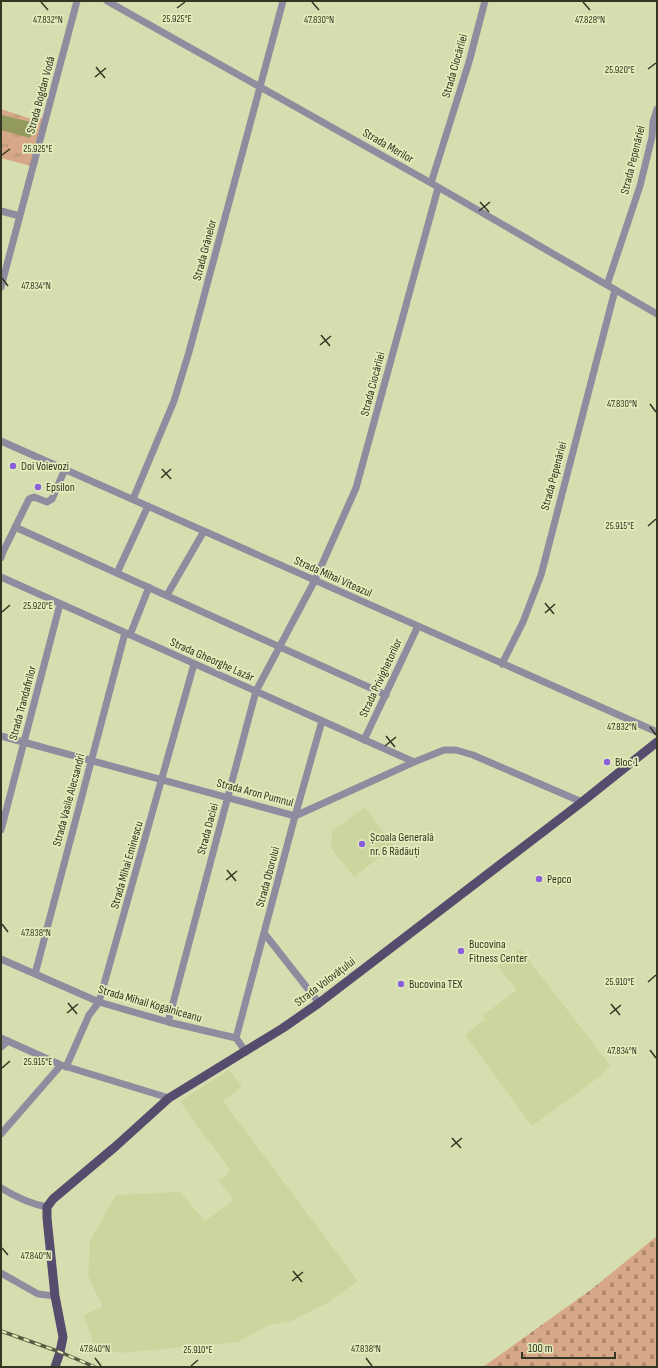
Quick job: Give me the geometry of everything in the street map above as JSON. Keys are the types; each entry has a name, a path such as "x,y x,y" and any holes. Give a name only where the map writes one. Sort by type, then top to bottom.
{"main road":[{"name":"Strada Volovățului","path":"47,1207 53,1199 116,1146 169,1098 246,1052 319,1004 582,802 657,742"},
{"path":"47,1207 55,1296 63,1337 55,1367"}],"street":[{"name":"Strada Bogdan Vodă","path":"1,287 77,1"},
{"name":"Strada Merilor","path":"107,1 431,183 657,314"},
{"name":"Strada Grânelor","path":"132,499 174,401 189,352 283,1"},
{"name":"Strada Ciocârliei","path":"431,183 469,62 485,1"},
{"name":"Strada Pepenăriei","path":"607,285 640,186 657,109"},
{"name":"Strada Ciocârliei","path":"280,647 315,580 356,488 438,188"},
{"path":"1,211 20,216"},
{"name":"Strada Pepenăriei","path":"502,664 523,622 540,575 615,290"},
{"name":"Strada Mihai Viteazul","path":"1,441 657,732"},
{"path":"1,558 29,499 34,497 47,502 52,499 65,469"},
{"path":"117,573 148,506"},
{"path":"15,527 386,694"},
{"path":"167,595 204,531"},
{"name":"Strada Gheorghe Lazăr","path":"1,577 414,762"},
{"name":"Strada Vasile Alecsandri","path":"34,974 91,760 127,634 149,588"},
{"name":"Strada Trandafirilor","path":"1,830 60,604"},
{"name":"Strada Privighetorilor","path":"364,740 418,626"},
{"name":"Strada Daciei","path":"168,1022 256,691 280,647"},
{"name":"Strada Mihai Eminescu","path":"1,1134 63,1066 89,1015 99,1002 163,780 194,664"},
{"name":"Strada Oborului","path":"236,1038 322,721"},
{"name":"Strada Aron Pumnul","path":"1,736 295,816 444,750 456,750 473,755 582,802"},
{"path":"264,933 319,1004"},
{"name":"Strada Mihail Kogălniceanu","path":"1,959 99,1002 168,1022 236,1038"},
{"path":"236,1038 246,1052"},
{"path":"1,1048 4,1040 63,1066 169,1098"},
{"path":"1,1188 24,1201 47,1207"},
{"path":"1,1273 38,1294 55,1296"}],"shaded area":[{"path":"2,115 35,123 30,138 1,130"},
{"name":"Școala Generală nr. 6 Rădăuți","path":"365,807 394,846 354,877 331,848 332,831"},
{"path":"520,949 610,1065 599,1077 532,1126 465,1035 485,1019 483,1015 517,990 498,966"},
{"path":"229,1070 242,1086 223,1101 358,1281 329,1302 291,1321 268,1325 238,1342 119,1353 95,1347 84,1315 103,1307 88,1276 90,1241 116,1195 180,1192 205,1221 234,1200 219,1181 230,1171 230,1169 180,1101"}],"green space":[{"path":"1,109 34,120 35,116 43,119 31,166 1,158"},
{"path":"657,1236 657,1367 483,1367 592,1289"}],"railway":[{"path":"1,1331 60,1352 95,1367"}],"place":[{"name":"Doi Voievozi","path":"13,466"},
{"name":"Epsilon","path":"38,487"},
{"name":"Bloc 1","path":"607,762"},
{"name":"Școala Generală nr. 6 Rădăuți","path":"362,844"},
{"name":"Pepco","path":"539,879"},
{"name":"Bucovina Fitness Center","path":"461,951"},
{"name":"Bucovina TEX","path":"401,984"}]}
